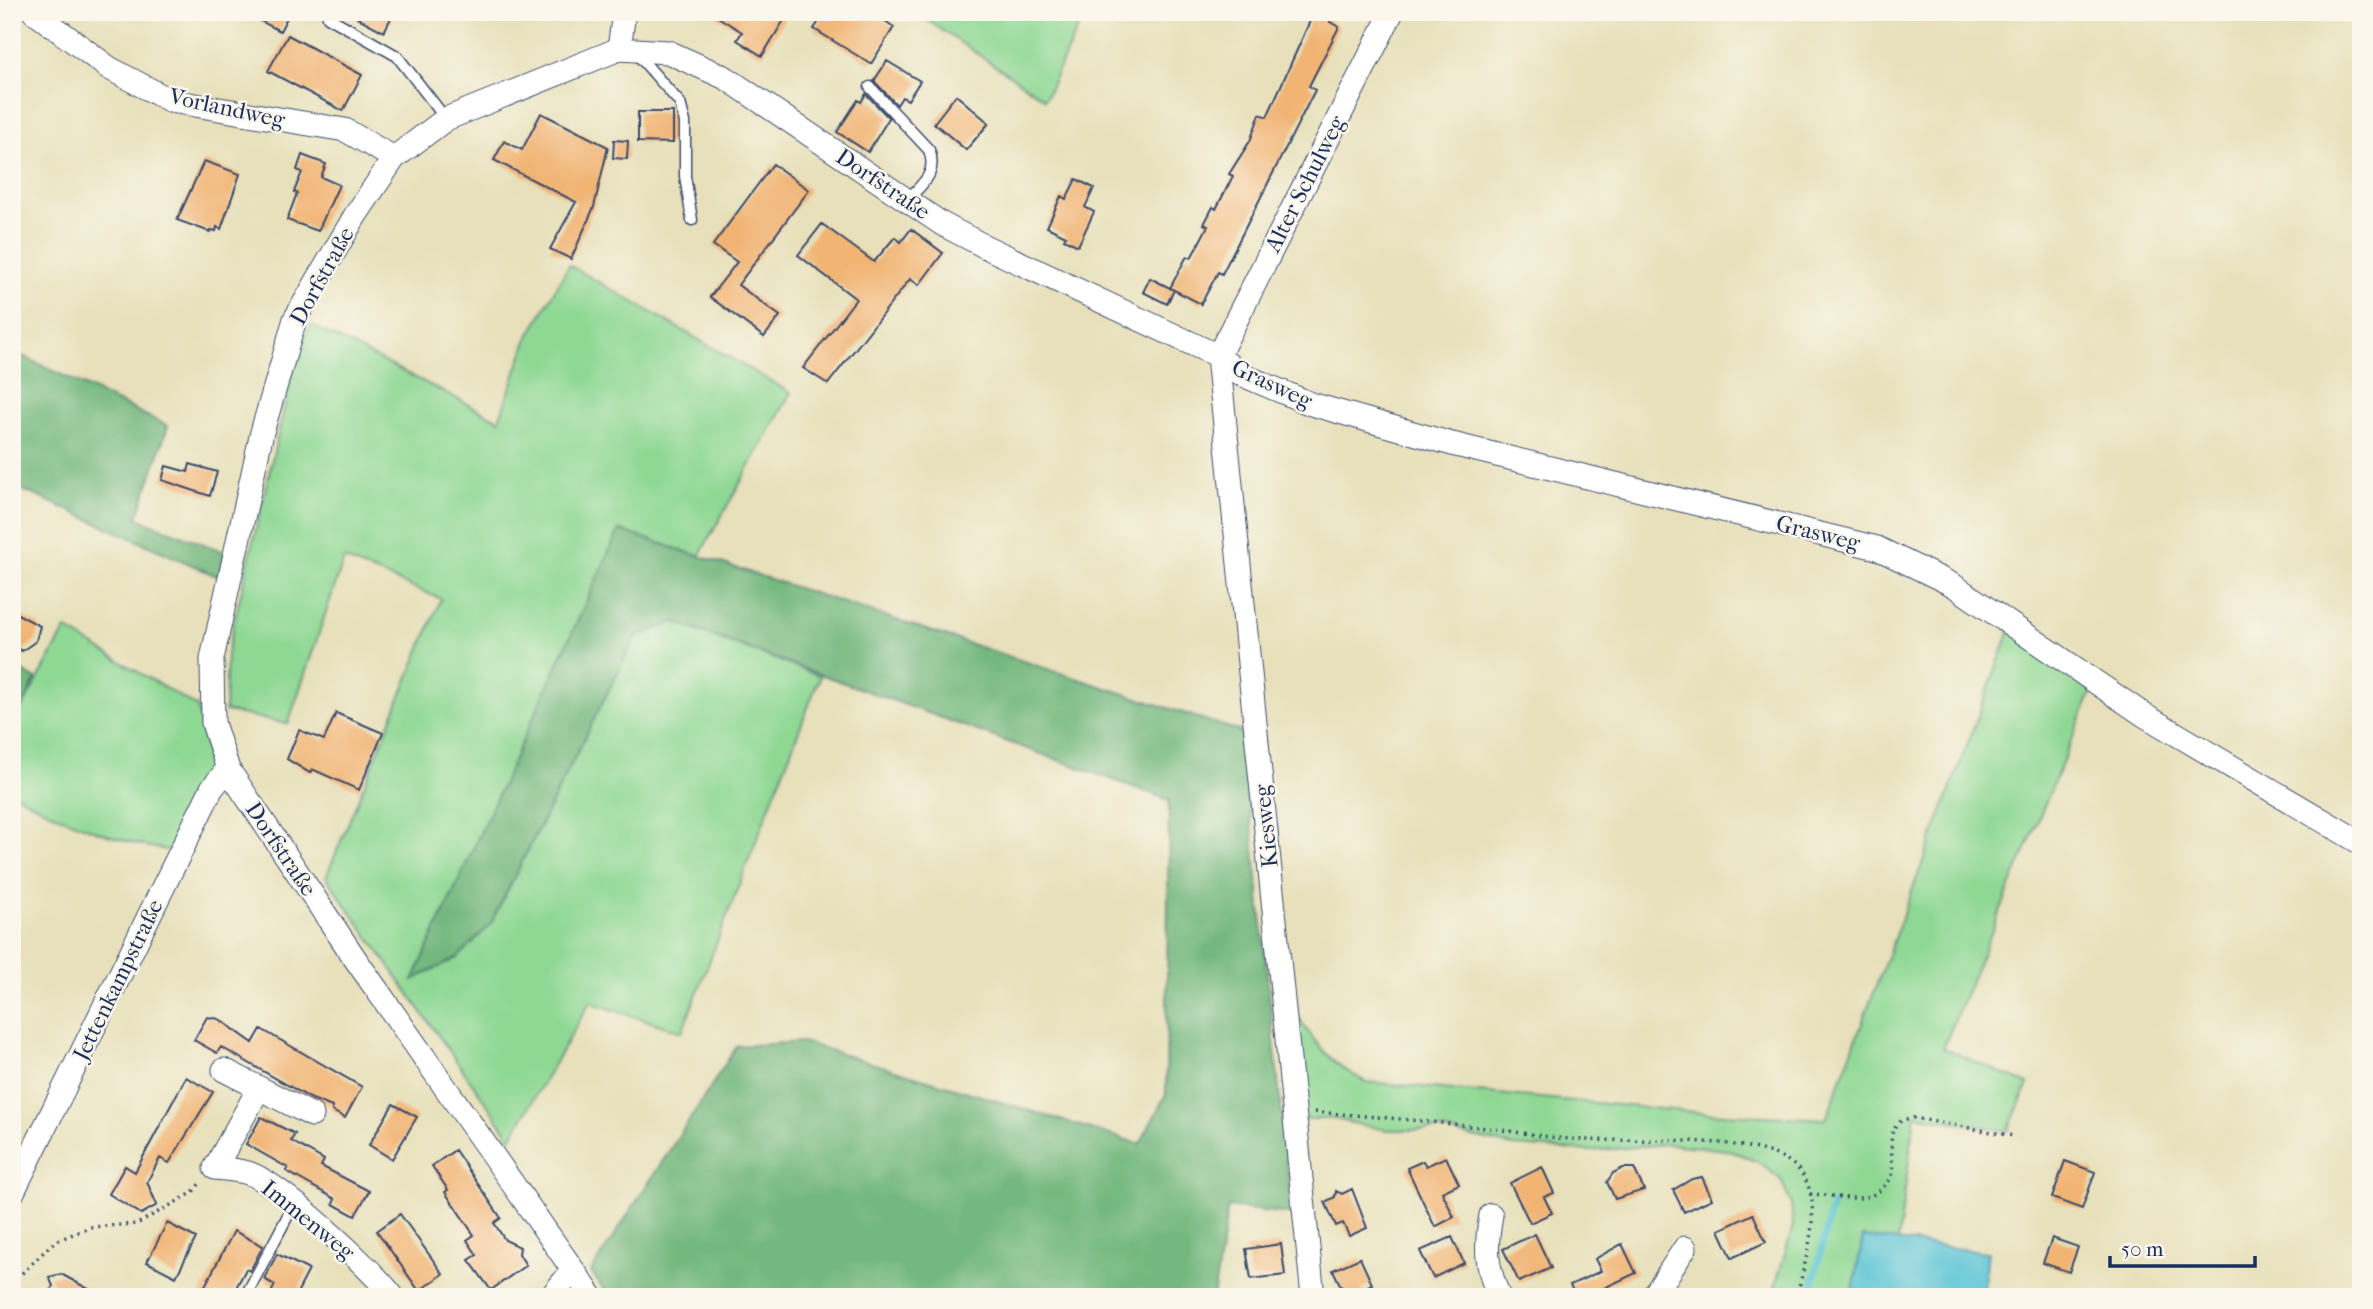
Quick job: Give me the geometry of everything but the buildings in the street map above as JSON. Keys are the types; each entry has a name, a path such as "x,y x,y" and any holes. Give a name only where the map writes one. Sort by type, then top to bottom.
{"street":[{"name":"Vorlandweg","path":"34,12 109,68 171,101 345,130 394,158"},
{"path":"624,12 626,49"},
{"name":"Alter Schulweg","path":"1218,356 1392,12"},
{"name":"Dorfstraße","path":"592,1297 356,960 228,769 213,723 212,659 262,432 295,319 355,216 394,158 446,119 626,49 668,52 726,78 908,200 986,247 1218,356"},
{"name":"Grasweg","path":"1218,356 1240,374 1311,404 1877,548 1952,585 2144,716 2361,843"},
{"name":"Kiesweg","path":"1218,356 1313,1297"},
{"name":"Jettenkampstraße","path":"12,1194 212,788 228,769"},
{"path":"223,1070 312,1115"},
{"path":"215,1168 258,1090"},
{"name":"Immenweg","path":"215,1168 249,1173 294,1204 378,1277 393,1297"},
{"path":"1491,1215 1487,1240 1488,1270 1499,1297"},
{"path":"1653,1297 1685,1248"},
{"path":"551,1297 573,1270"}],"lane":[{"path":"328,17 397,56 446,119"},
{"path":"626,49 680,103 685,121 685,176 692,220"},
{"path":"870,87 929,150 933,162 932,173 908,200"},
{"path":"245,1297 294,1204"}],"path":[{"path":"1295,1110 1473,1126 1584,1141 1706,1142 1783,1156 1800,1170 1810,1194 1812,1219 1797,1297"},
{"path":"1810,1194 1863,1200 1876,1196 1892,1176 1891,1133 1901,1119 1914,1118 2014,1136"},
{"path":"12,1283 54,1242 90,1227 137,1224 192,1193 215,1168"}],"green space":[{"path":"915,12 1085,12 1045,99"},
{"path":"569,265 791,393 699,556 619,531 490,925 636,636 675,622 820,676 682,1032 590,1002 511,1138 326,877 441,599 344,559 288,724 225,711 227,653 297,353 311,325 499,420 528,338"},
{"path":"12,351 168,426 137,518 225,552 219,577 12,485"},
{"path":"619,530 1242,732 1292,1214 1228,1207 1213,1297 609,1297 591,1272 737,1046 802,1042 1140,1144 1166,1094 1169,800 675,622 636,636 490,925 457,958 413,980"},
{"path":"66,629 197,707 211,771 174,851 134,843 90,829 12,792 12,726"},
{"path":"2010,631 2092,691 1943,1048 2028,1084 2008,1131 1915,1115 1898,1241 1863,1237 1852,1297 1772,1297 1793,1226 1791,1203 1781,1180 1763,1165 1745,1156 1726,1150 1669,1144 1591,1151 1512,1146 1441,1130 1387,1130 1333,1119 1301,1119 1291,1005 1322,1050 1341,1067 1366,1082 1705,1113 1826,1119"},
{"path":"12,665 36,679 12,726"}],"water":[{"path":"1863,1237 1988,1252 1983,1297 1852,1297"}],"waterway":[{"path":"1810,1297 1832,1205"}]}
